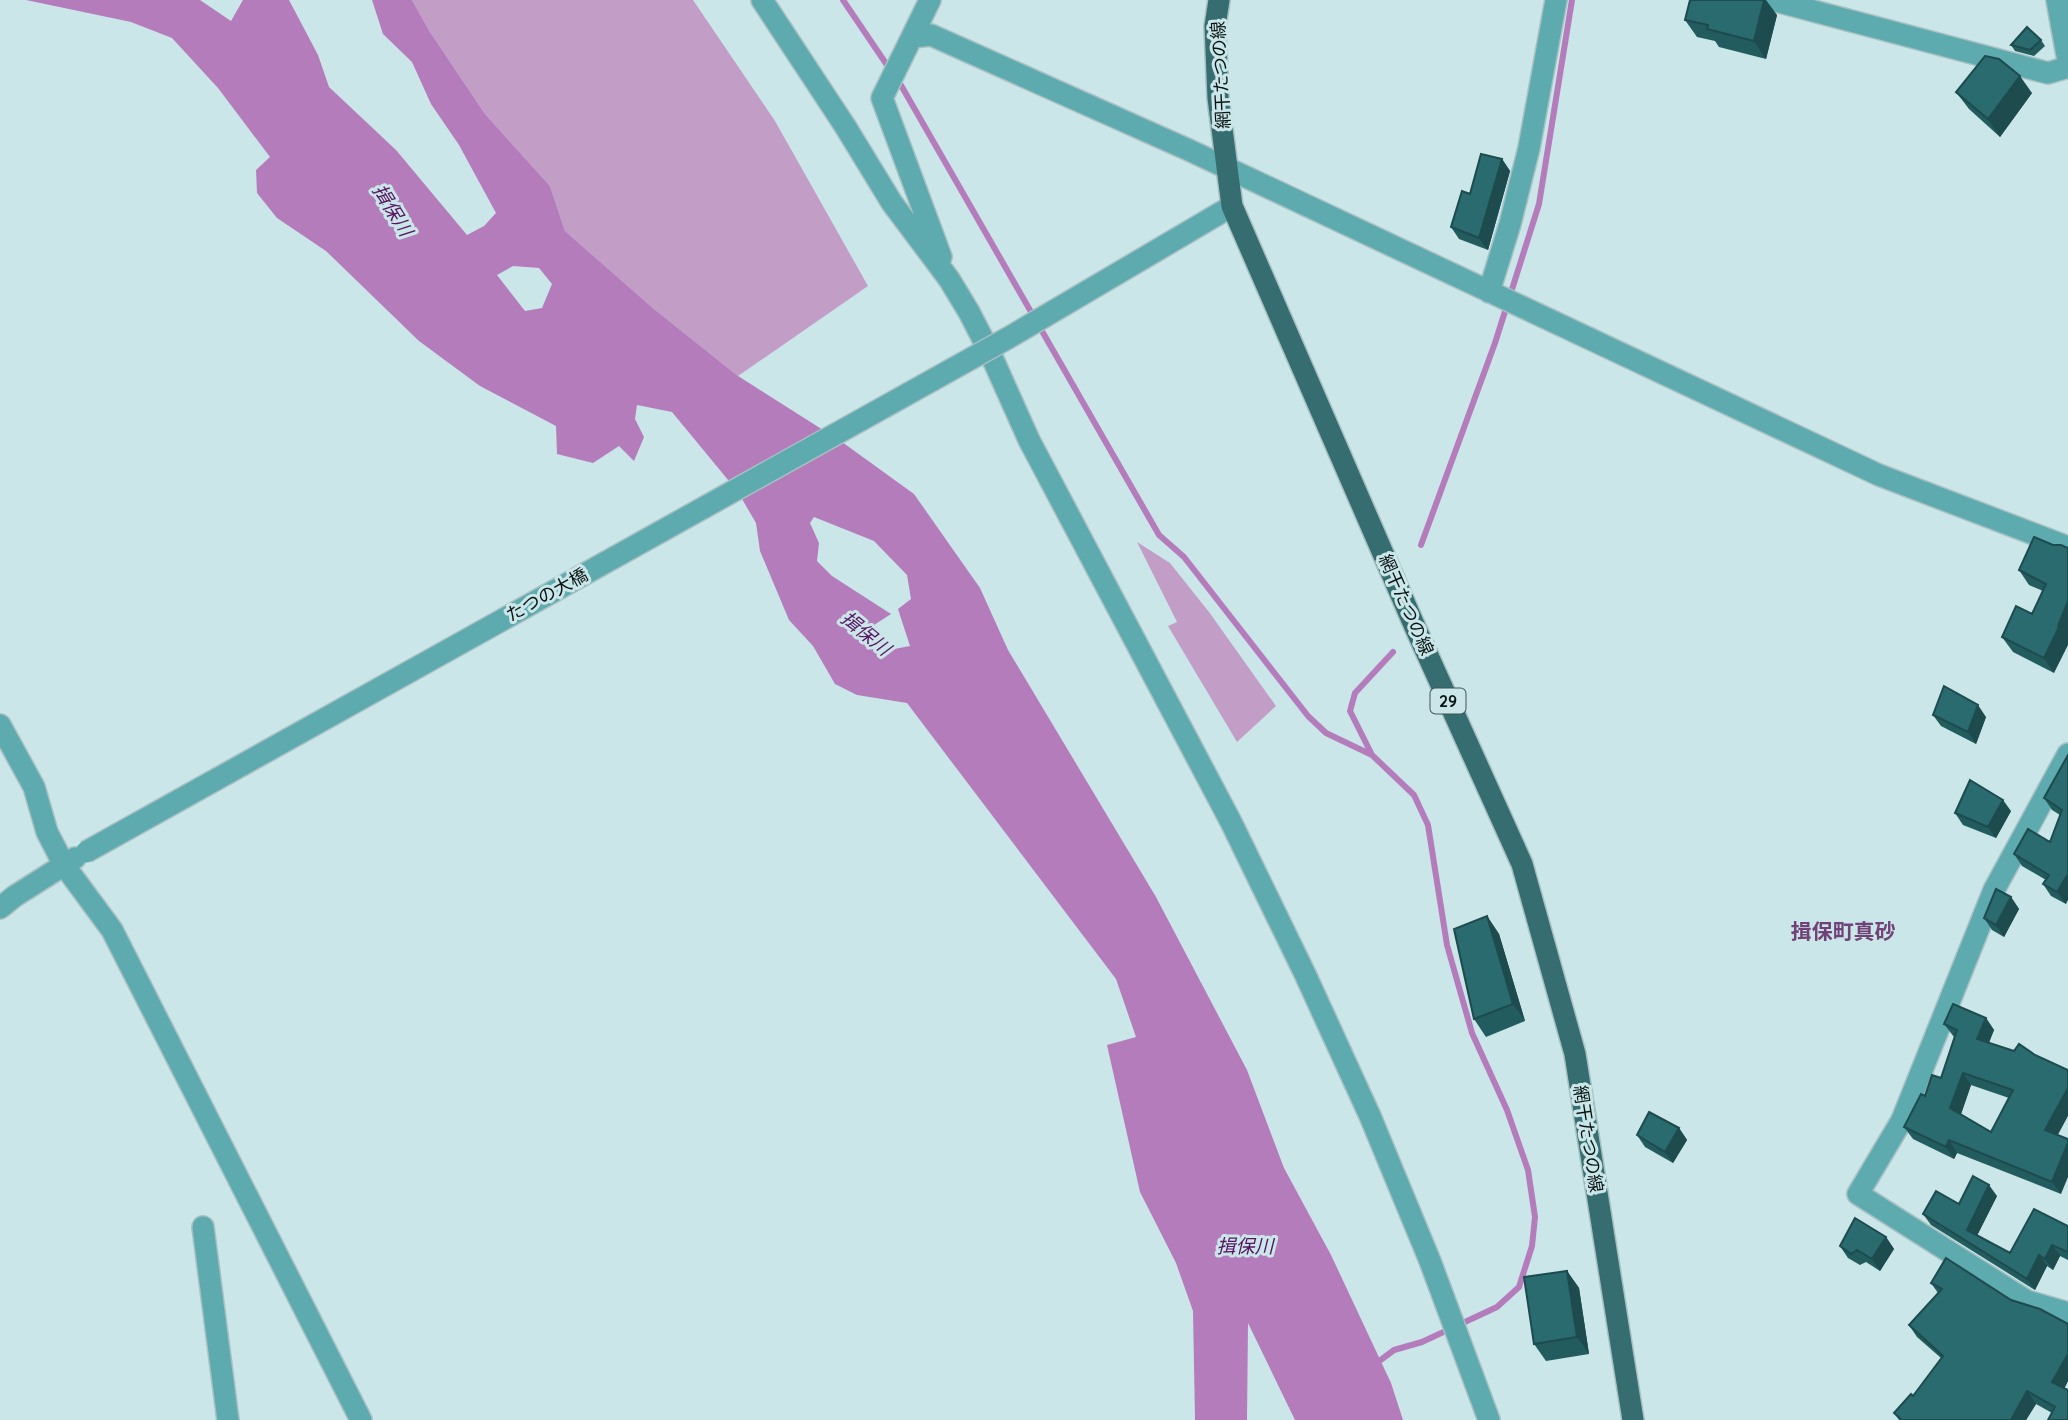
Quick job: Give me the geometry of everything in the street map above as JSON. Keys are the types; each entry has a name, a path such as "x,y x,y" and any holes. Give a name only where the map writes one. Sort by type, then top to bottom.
{"main road":[{"name":"網干たつの線","path":"1219,0 1215,26 1218,98 1232,205 1415,627 1522,864 1574,1054 1633,1420"}],"street":[{"path":"762,0 845,126 891,203 949,279 991,355 1029,440 1231,822 1370,1116 1430,1261 1489,1420"},
{"path":"930,0 882,98 949,279"},
{"path":"1489,292 1529,148 1556,0"},
{"path":"1772,0 2048,73 2068,67"},
{"path":"2057,0 2068,61"},
{"path":"913,37 931,34 1229,169 1880,475 2068,547"},
{"name":"たつの大橋","path":"0,908 86,852 1007,338 1232,205"},
{"path":"0,725 34,787 47,832 64,865 112,930 361,1420"},
{"path":"2068,754 1994,890 1902,1120 1858,1194 2027,1301 2068,1313"},
{"path":"203,1227 228,1420"}],"shaded area":[{"path":"412,0 693,0 775,121 868,286 738,376 654,309 565,231 550,186 485,114"},
{"path":"1137,542 1170,563 1209,612 1276,706 1237,742 1168,626 1177,622"}],"water":[{"name":"揖保川","path":"26,0 200,0 231,21 243,0 289,0 318,55 329,87 396,150 467,235 484,226 496,213 459,145 431,104 412,62 383,34 372,0 412,0 485,114 550,186 565,231 654,309 738,376 842,442 914,494 980,588 1008,650 1156,897 1247,1070 1284,1168 1331,1255 1391,1383 1403,1420 1295,1420 1248,1323 1247,1420 1195,1420 1193,1311 1176,1263 1140,1192 1107,1045 1136,1037 1116,979 907,703 857,695 835,684 813,646 789,620 760,551 756,523 738,492 672,412 637,405 635,419 644,437 634,461 619,446 593,463 557,454 556,426 480,386 419,341 326,251 277,218 257,193 256,170 270,157 218,88 172,38 131,22","holes":["513,266 539,268 552,284 542,308 525,311 497,275","814,517 874,541 907,575 911,599 898,609 910,646 894,649 874,625 891,614 832,576 817,561 819,543 810,523"]}],"building":[{"path":"1690,0 1764,0 1754,41 1707,29 1708,25 1685,20"},
{"path":"2027,27 2041,40 2030,50 2011,45"},
{"path":"1985,56 1999,59 2020,76 1988,119 1956,92"},
{"path":"1481,154 1502,159 1479,238 1451,227 1462,191 1470,194"},
{"path":"2034,537 2068,548 2068,601 2044,658 2002,637 2016,606 2032,614 2046,584 2019,570"},
{"path":"1944,686 1978,705 1968,732 1933,715"},
{"path":"2068,755 2068,874 2057,892 2043,884 2049,875 2014,854 2028,829 2050,842 2062,810 2044,798"},
{"path":"1970,780 2003,800 1988,827 1955,813"},
{"path":"1996,889 2011,897 1996,925 1984,918"},
{"path":"1487,916 1513,1004 1474,1019 1454,929"},
{"path":"1953,1004 1986,1018 1977,1039 2014,1051 2019,1044 2035,1055 2068,1070 2068,1088 2045,1130 2068,1139 2052,1182 1949,1140 1946,1147 1904,1127 1921,1094 1925,1096 1932,1075 1941,1078 1957,1030 1944,1024","holes":["1963,1073 2013,1090 1991,1132 1950,1108"]},
{"path":"1649,1112 1679,1128 1665,1152 1637,1135"},
{"path":"1973,1176 1989,1185 1967,1230 2010,1253 2034,1209 2068,1226 2068,1252 2052,1245 2045,1259 2039,1255 2027,1279 1923,1214 1936,1191 1959,1204"},
{"path":"1855,1218 1886,1237 1872,1259 1857,1250 1851,1254 1840,1246"},
{"path":"1946,1258 2011,1300 2040,1309 2068,1324 2068,1354 2052,1382 2068,1390 2068,1420 2048,1420 2055,1407 2027,1391 2011,1420 1902,1420 1894,1413 1911,1394 1913,1396 1943,1356 1909,1325 1942,1289 1931,1283"},
{"path":"1567,1271 1577,1337 1534,1344 1524,1277"}],"waterway":[{"path":"843,0 891,71"},
{"path":"1421,545 1495,343 1539,204 1572,0"},
{"path":"898,80 1159,535 1184,557 1308,716 1326,733 1372,755"},
{"path":"1374,1365 1394,1350 1422,1342 1497,1307 1519,1287 1532,1246 1535,1217 1528,1170 1507,1110 1472,1033 1447,945 1428,825 1414,795 1372,755 1350,711 1355,693 1393,652"}],"district":[{"name":"揖保町真砂","path":"1843,932"}]}
